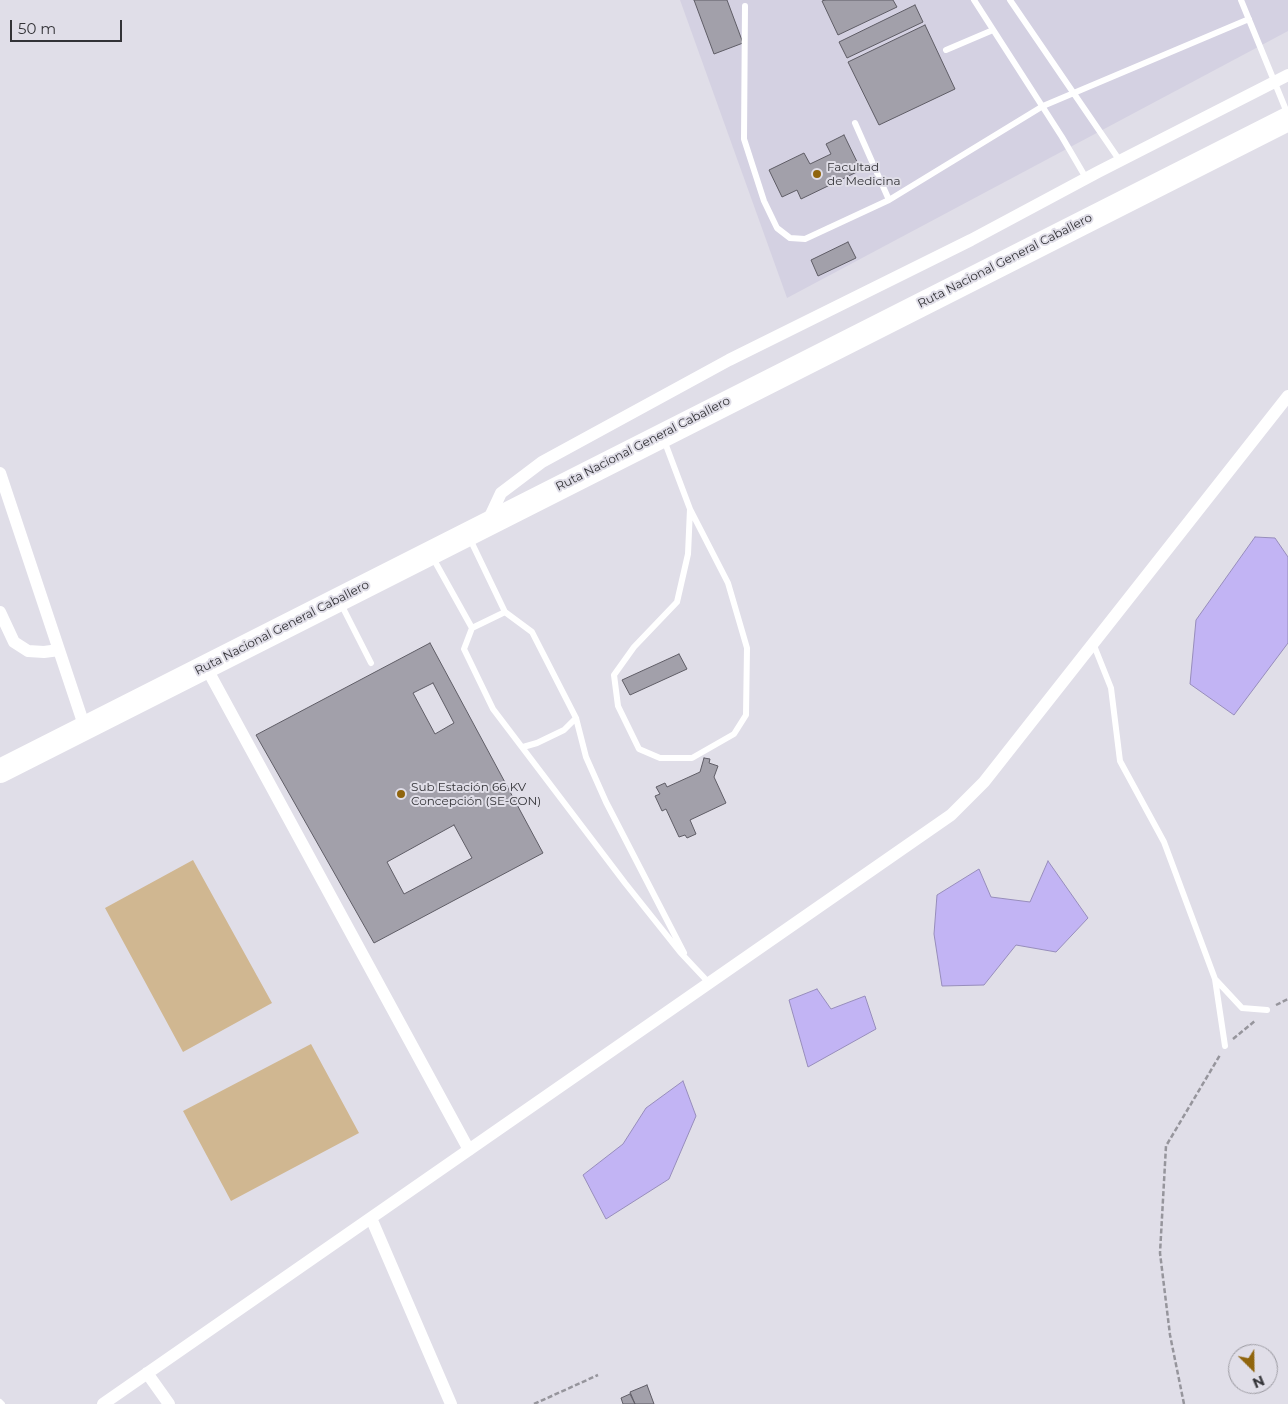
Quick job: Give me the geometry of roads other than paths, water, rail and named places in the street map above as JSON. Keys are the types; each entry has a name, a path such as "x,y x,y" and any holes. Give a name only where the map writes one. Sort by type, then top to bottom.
{"highway":[{"name":"Ruta Nacional General Caballero","path":"0,771 1288,117"}],"street":[{"path":"477,529 501,493 542,462 729,360 971,240 1086,178 1288,75"},
{"path":"103,1404 951,815 984,782 1288,396"},
{"path":"0,474 85,728"},
{"path":"0,612 14,642 28,651 44,652 59,650"},
{"path":"206,667 469,1150"},
{"path":"371,1218 451,1404"},
{"path":"147,1373 169,1404"}],"lane":[{"path":"974,0 1043,106 1086,178"},
{"path":"1010,0 1120,161"},
{"path":"1241,0 1288,117"},
{"path":"745,6 744,139 764,201 777,228 790,238 806,239 889,200 1043,106 1249,19"},
{"path":"946,50 993,30"},
{"path":"855,123 889,200"},
{"path":"662,434 690,509 728,583 747,648 746,715 734,734 692,758 660,758 639,749 618,706 614,674 634,647 677,602 688,554 690,509"},
{"path":"477,529 505,612 532,632 576,718 586,757 606,802 673,929 686,959"},
{"path":"430,553 472,628"},
{"path":"338,599 371,663"},
{"path":"505,612 472,628 464,649 493,709 625,884 686,959 710,984"},
{"path":"1093,643 1111,688 1120,761 1164,842 1215,979 1225,1046"},
{"path":"523,747 537,744 564,730 576,718"},
{"path":"1215,979 1242,1008 1267,1010"}],"place":[{"name":"Facultad de Medicina","path":"817,174"},
{"name":"Sub Estación 66 KV Concepción (SE-CON)","path":"401,794"}]}
